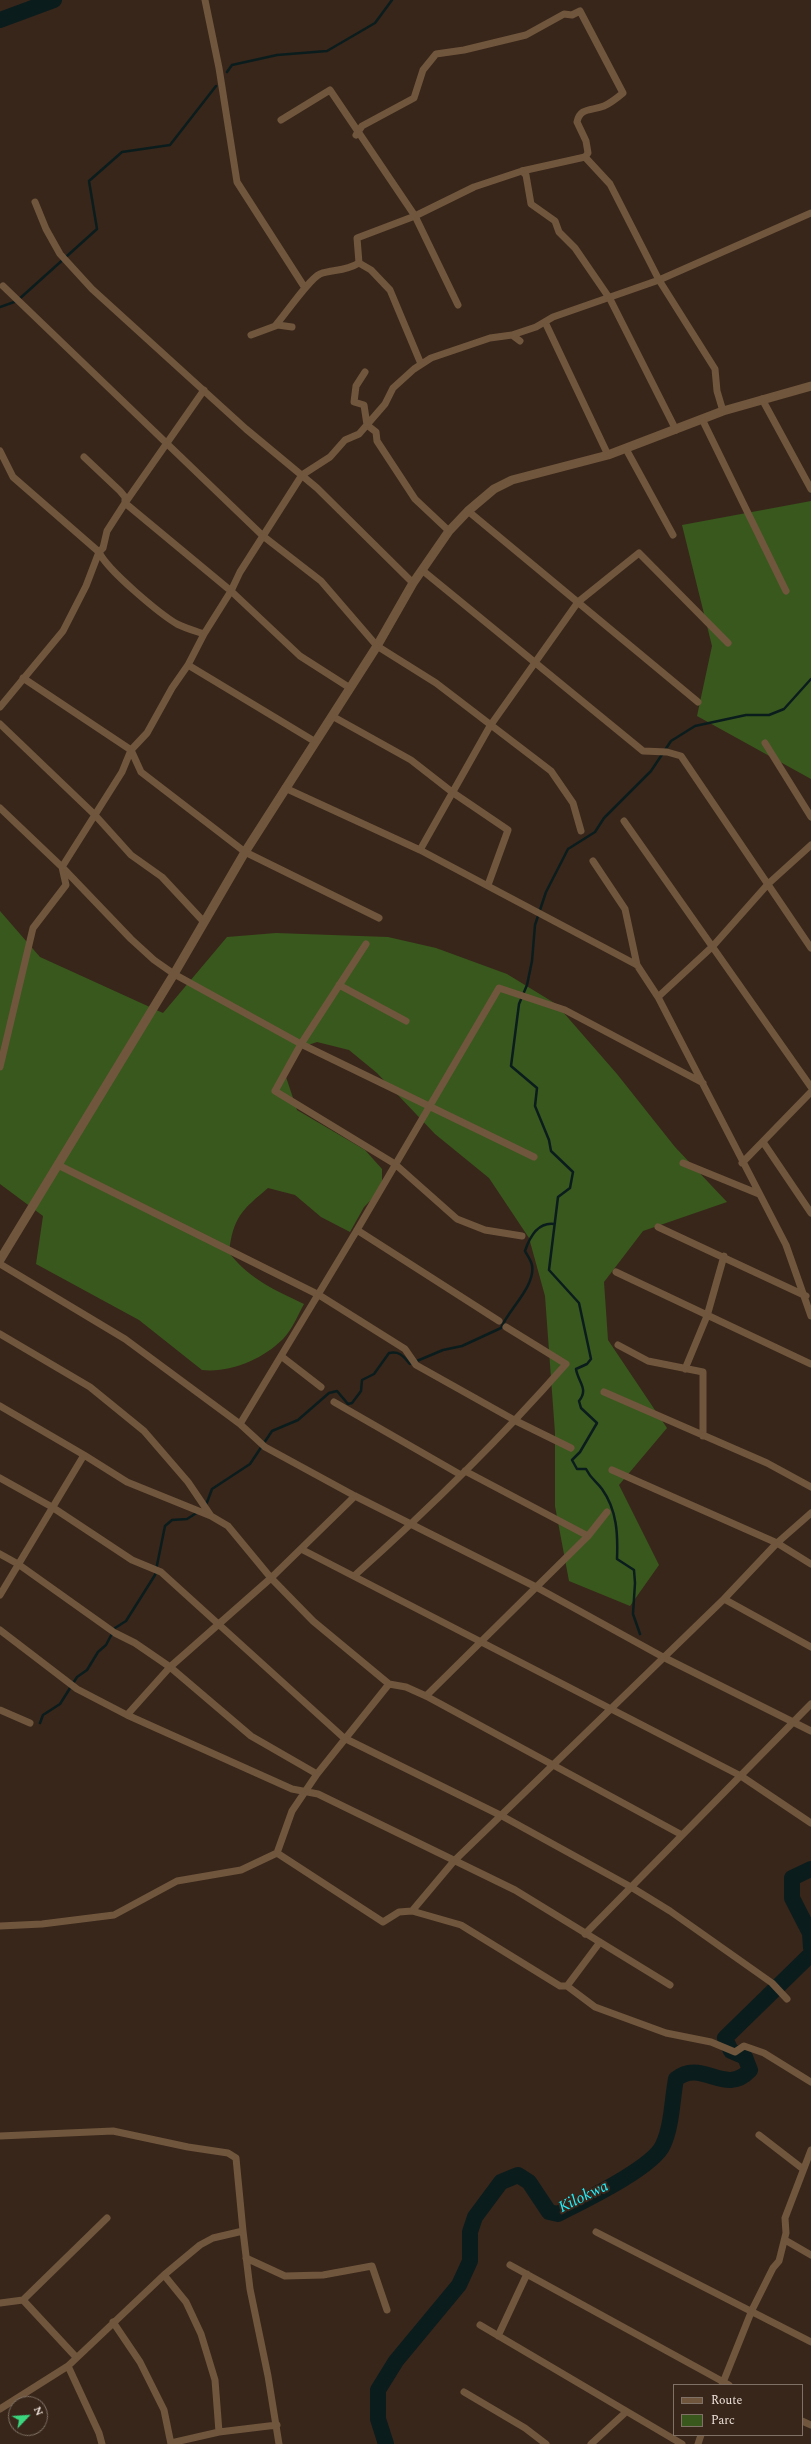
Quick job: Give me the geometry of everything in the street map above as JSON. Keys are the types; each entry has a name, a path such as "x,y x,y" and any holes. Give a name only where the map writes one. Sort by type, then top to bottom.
{"street":[{"path":"205,0 219,68 237,182 305,288"},
{"path":"358,133 362,126 414,98 423,70 436,54 464,50 526,35 564,14 572,15 580,11 623,93 605,105 583,110 578,116 577,122 586,141 588,153 585,157 522,171 474,187 415,216 357,238 359,263"},
{"path":"281,120 330,90 415,216 458,305"},
{"path":"585,157 610,184 659,280 715,369 717,391 723,411"},
{"path":"522,171 526,175 531,204 555,221 559,232 575,248 610,299 676,430"},
{"path":"35,202 46,228 60,254 92,289 246,429 302,475 413,583"},
{"path":"0,1067 33,928 66,885 62,867 122,772 131,750 147,733 172,688 188,665 204,634 231,591 240,572 302,475 330,457 345,440 359,434 385,404 393,388 421,364 431,358 490,338 512,335 545,322 553,317 610,299 659,280 811,213"},
{"path":"275,326 305,288 319,274 337,272 359,263"},
{"path":"359,263 371,270 390,290 421,364"},
{"path":"3,286 263,536 321,581 377,646 436,683 551,772 574,803 581,831"},
{"path":"545,322 608,455"},
{"path":"251,336 275,326 292,327"},
{"path":"512,335 520,340"},
{"path":"365,372 356,386 354,402 364,405 367,425 376,432 377,441 415,499 449,531"},
{"path":"0,1260 174,974 203,921 245,852 314,741 377,646 413,583 449,531 468,511 494,489 512,480 608,455 723,411 811,386"},
{"path":"0,707 63,631 86,586 99,552 103,548 107,531 204,390"},
{"path":"762,399 811,489"},
{"path":"702,419 786,591"},
{"path":"626,449 673,534"},
{"path":"0,451 13,477 99,552 110,567 156,608 177,624 204,634"},
{"path":"84,457 120,491 125,497 125,503"},
{"path":"125,503 231,591 300,656 350,688"},
{"path":"468,511 698,702"},
{"path":"420,850 490,726 578,602 639,553 728,643"},
{"path":"422,570 643,751 667,752 681,756 811,948"},
{"path":"188,665 314,741"},
{"path":"23,678 72,709 131,750 141,772 245,852 379,918"},
{"path":"332,716 411,760 452,792 508,830 488,885"},
{"path":"0,724 95,815 131,855 162,877 203,921"},
{"path":"765,743 811,817"},
{"path":"285,788 420,850 637,965"},
{"path":"0,808 62,867 131,939 154,960 174,974 301,1044 534,1157"},
{"path":"624,821 811,1087"},
{"path":"658,998 713,946 768,884 811,845"},
{"path":"593,861 625,909 637,965 658,998 703,1083 742,1163 786,1245 806,1296 811,1316"},
{"path":"366,944 301,1044 275,1091 395,1164 457,1219 485,1230 522,1236"},
{"path":"339,986 406,1021"},
{"path":"240,1424 319,1295 499,988 521,997 565,1010 703,1083"},
{"path":"742,1163 811,1092"},
{"path":"762,1142 811,1214"},
{"path":"683,1162 759,1194"},
{"path":"58,1165 319,1295 405,1349 414,1362 516,1421 571,1448"},
{"path":"658,1227 724,1256 806,1296"},
{"path":"357,1230 499,1321"},
{"path":"685,1369 707,1316 724,1256"},
{"path":"0,1264 125,1339 240,1424 262,1445 355,1496 536,1587 663,1657 795,1721 811,1731"},
{"path":"616,1272 811,1364"},
{"path":"354,1576 412,1525 516,1421 566,1364 506,1327"},
{"path":"0,1334 90,1387 144,1431 188,1482 211,1516"},
{"path":"618,1345 648,1361 703,1372 703,1436"},
{"path":"281,1356 321,1387"},
{"path":"604,1392 767,1463 811,1487"},
{"path":"334,1402 463,1473 588,1536"},
{"path":"0,1406 127,1482 211,1516 228,1526 271,1578 313,1622 389,1684 406,1687 426,1696 553,1763 682,1836"},
{"path":"0,1595 52,1506 84,1455"},
{"path":"612,1470 777,1543 811,1564"},
{"path":"0,1478 52,1506 132,1560 161,1572 344,1738 502,1816 631,1888 670,1911 772,1984 785,1996"},
{"path":"127,1715 170,1668 271,1578 355,1496"},
{"path":"426,1696 588,1536 607,1512"},
{"path":"412,1911 454,1861 502,1816 553,1763 724,1599 777,1543 811,1513"},
{"path":"301,1549 741,1776 811,1823"},
{"path":"0,1554 18,1564 113,1631 135,1643 170,1668 251,1736 317,1774"},
{"path":"724,1599 811,1648"},
{"path":"0,1630 74,1687 127,1715 292,1789 318,1794 515,1890 670,1985"},
{"path":"0,1926 42,1924 114,1915 177,1881 240,1870 277,1853 292,1811 344,1738 389,1684"},
{"path":"585,1934 811,1704"},
{"path":"0,1710 30,1723"},
{"path":"277,1853 383,1922 399,1912 412,1911 461,1925 560,1986 567,1986 595,2007 666,2033 722,2045 732,2048 736,2052 744,2046 764,2053 811,2082"},
{"path":"567,1986 600,1942"},
{"path":"0,2136 113,2131 188,2147 228,2152 236,2158 250,2289 277,2425 279,2444"},
{"path":"759,2135 803,2169"},
{"path":"510,2265 725,2384 752,2310 773,2268 780,2261 785,2240 785,2218 803,2169 809,2160 811,2150"},
{"path":"0,2303 23,2300 107,2218"},
{"path":"0,2408 68,2366 75,2356 164,2275 200,2245 213,2238 243,2231"},
{"path":"596,2232 752,2310 811,2342"},
{"path":"785,2240 811,2255"},
{"path":"246,2258 285,2276 323,2275 372,2266 387,2310"},
{"path":"498,2336 527,2274"},
{"path":"164,2275 186,2302 201,2334 214,2380 220,2432"},
{"path":"23,2300 75,2356"},
{"path":"113,2322 140,2362 164,2410 171,2443 220,2432 277,2425"},
{"path":"480,2325 682,2444"},
{"path":"68,2366 99,2433 102,2444"},
{"path":"464,2392 525,2428 546,2444"},
{"path":"591,2444 626,2412"}],"green space":[{"path":"811,501 811,779 697,716 712,646 682,525"},
{"path":"0,911 40,957 163,1013 227,937 276,933 388,937 436,948 507,974 556,1004 617,1074 675,1147 727,1202 643,1231 604,1282 608,1340 667,1428 619,1485 659,1565 630,1606 569,1581 555,1506 555,1433 545,1296 529,1238 489,1178 435,1134 377,1073 349,1050 317,1042 296,1049 286,1077 297,1110 365,1150 382,1169 382,1189 364,1207 350,1232 321,1217 295,1195 268,1188 240,1215 233,1231 229,1253 254,1277 304,1304 292,1327 283,1339 266,1353 235,1367 202,1370 139,1320 36,1264 43,1216 0,1184"}],"waterway":[{"path":"0,20 54,0"},
{"path":"227,72 232,65 277,55 327,51 375,23 392,0"},
{"path":"0,307 17,301 97,229 89,181 122,152 170,145 216,86"},
{"path":"640,1634 633,1614 635,1583 634,1570 617,1559 617,1531 611,1505 602,1489 586,1469 577,1469 572,1460 580,1452 597,1423 581,1408 579,1401 582,1397 583,1389 576,1369 587,1364 591,1359 579,1303 549,1270 558,1197 570,1188 573,1172 551,1151 549,1140 535,1106 537,1088 511,1066 519,1004 527,985 532,961 535,925 546,892 568,849 595,832 604,818 651,771 671,741 695,726 746,715 769,715 784,709 811,679"},
{"path":"206,1505 212,1489 250,1464 272,1431 298,1420 329,1393 337,1391 348,1404 352,1403 361,1391 362,1380 374,1374 389,1353 399,1353 410,1364 443,1350 462,1346 501,1328 521,1298 530,1281 532,1265 525,1251 529,1240 535,1231 543,1225 554,1224"},
{"path":"40,1723 43,1715 60,1704 77,1677 87,1670 98,1652 106,1645 115,1628 126,1621 155,1575 165,1526 172,1520 187,1519 198,1512"},
{"name":"Kilokwa","path":"811,1869 792,1878 792,1898 810,1933 811,1948"},
{"name":"Kilokwa","path":"386,2444 378,2419 378,2390 396,2361 459,2285 470,2261 470,2232 475,2217 501,2182 518,2175 529,2182 549,2212 558,2214 615,2184 646,2164 657,2154 666,2138 676,2079 686,2074 695,2073 732,2080 741,2077 750,2070 745,2057 731,2051 725,2038 811,1954"}]}
